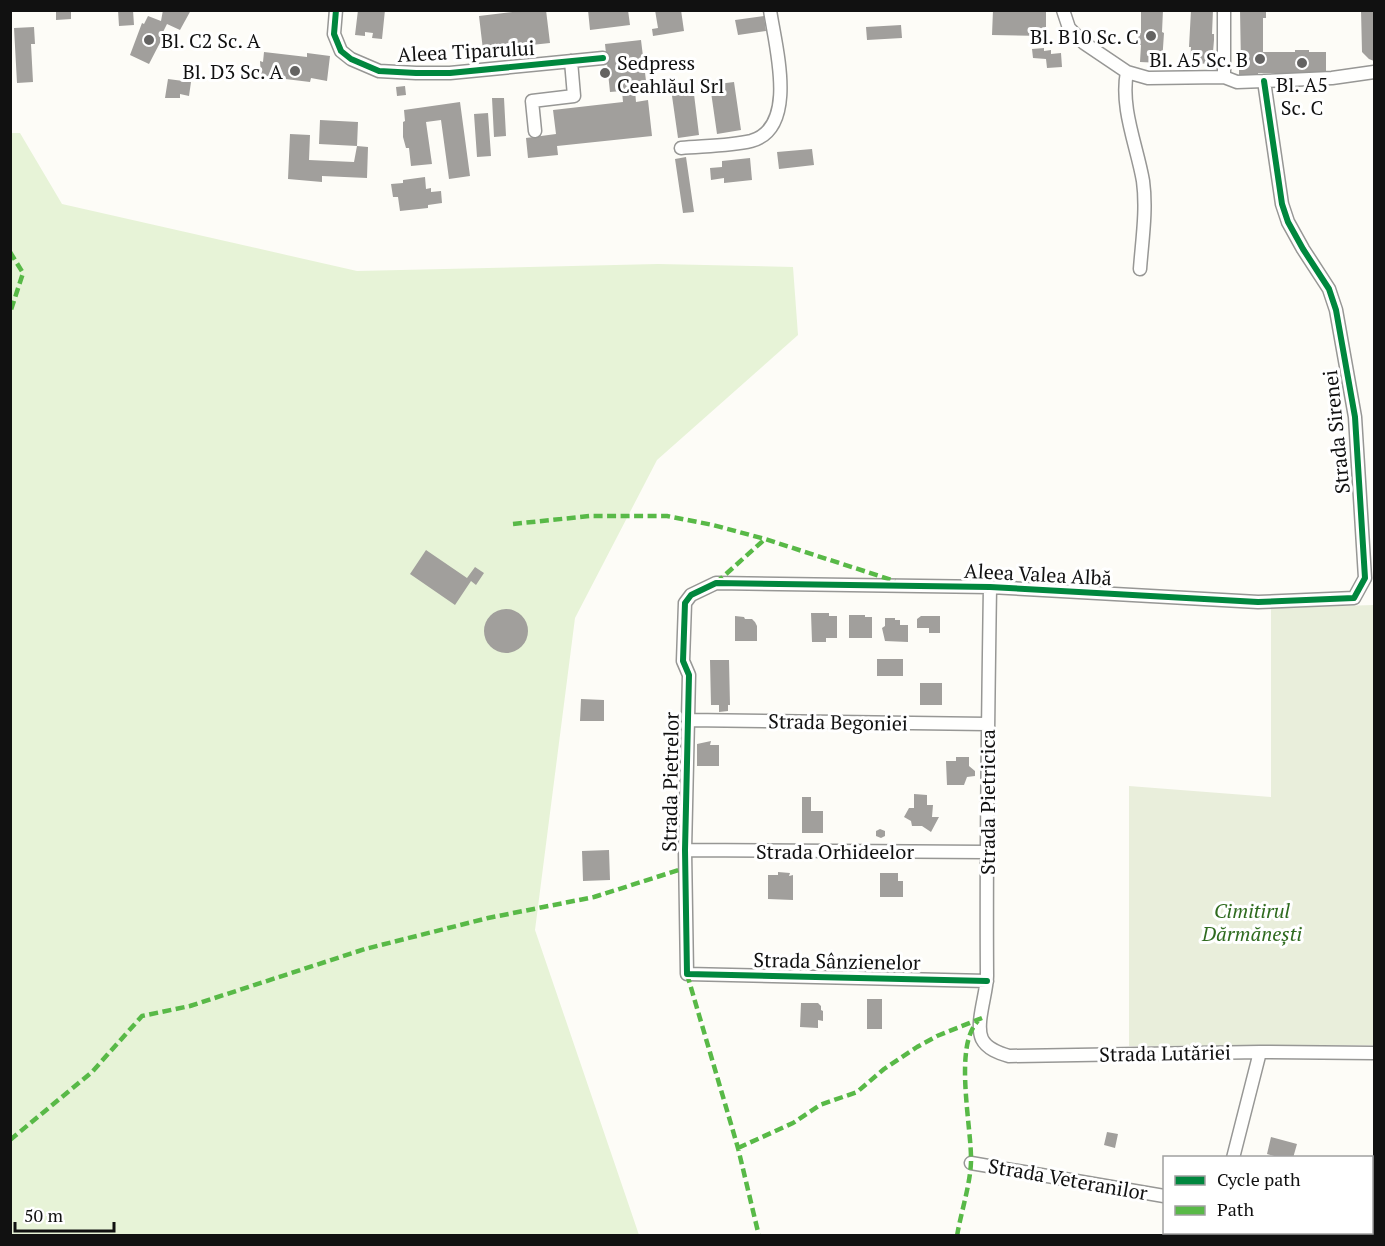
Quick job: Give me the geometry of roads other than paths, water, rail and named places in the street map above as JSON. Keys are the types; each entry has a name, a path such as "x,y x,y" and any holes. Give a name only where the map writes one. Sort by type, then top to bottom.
{"street":[{"name":"Aleea Tiparului","path":"336,10 334,34 341,51 351,59 379,71 416,74 450,73 603,58"},
{"path":"681,148 751,141 767,134 776,117 781,88 779,57 770,10"},
{"path":"1064,10 1069,28 1084,43 1127,72 1148,78 1224,77 1237,82 1332,78 1374,72"},
{"path":"1224,10 1224,77"},
{"path":"535,131 532,101 574,96 571,61"},
{"path":"1127,72 1125,93 1136,157 1143,180 1140,269"},
{"name":"Strada Sirenei","path":"1264,81 1285,213 1303,249 1329,289 1336,310 1355,417 1370,580"},
{"name":"Aleea Valea Albă","path":"691,595 716,583 990,586 1258,602 1354,598 1370,580"},
{"name":"Strada Pietricica","path":"982,1018 987,981 986,852 990,586"},
{"name":"Strada Pietrelor","path":"687,974 685,850 688,675 683,661 685,603 691,595"},
{"name":"Strada Begoniei","path":"688,720 987,724"},
{"name":"Strada Orhideelor","path":"685,850 986,852"},
{"name":"Strada Sânzienelor","path":"687,974 987,981"},
{"name":"Strada Lutăriei","path":"982,1018 980,1030 982,1040 989,1047 1008,1056 1260,1052 1374,1053"},
{"path":"1234,1156 1260,1052"},
{"name":"Strada Veteranilor","path":"971,1163 1163,1196"}],"place":[{"name":"Bl. B10 Sc. C","path":"1151,36"},
{"name":"Bl. C2 Sc. A","path":"149,40"},
{"name":"Bl. A5 Sc. B","path":"1260,59"},
{"name":"Bl. A5 Sc. C","path":"1302,63"},
{"name":"Bl. D3 Sc. A","path":"295,71"},
{"name":"Sedpress Ceahlăul Srl","path":"605,73"}],"park label":[{"name":"Cimitirul Dărmănești","path":"1252,922"}]}
